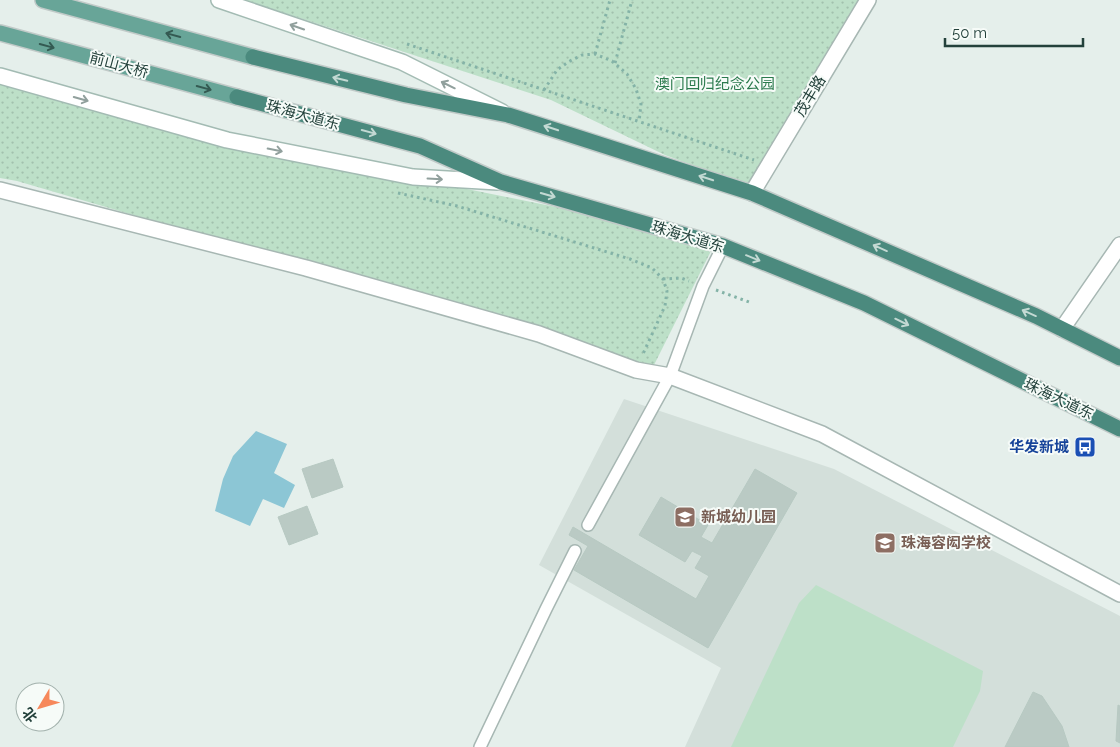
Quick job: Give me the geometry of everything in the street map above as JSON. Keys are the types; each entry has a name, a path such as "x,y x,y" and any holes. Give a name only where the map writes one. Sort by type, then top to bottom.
{"highway":[{"path":"253,57 406,95 508,114 752,192 1036,316 1120,358"},
{"name":"珠海大道东","path":"237,97 420,146 501,182 722,246 864,303 1120,429"}],"main road":[{"path":"43,0 253,57"},
{"name":"前山大桥","path":"0,33 237,97"}],"street":[{"path":"220,0 402,62 508,114"},
{"name":"茂丰路","path":"752,192 868,0"},
{"path":"0,76 227,140 413,178 501,182"},
{"path":"0,190 316,271 539,334 636,370 670,376 822,434 1120,594"},
{"path":"1062,329 1118,250"}],"lane":[{"path":"588,525 670,376 703,286 722,246"},
{"path":"480,747 575,551"}],"path":[{"path":"595,54 610,0"},
{"path":"615,64 632,0"},
{"path":"404,44 769,165"},
{"path":"544,90 557,70 568,62 582,55 595,54 612,61 627,74 636,89 641,104 640,122"},
{"path":"389,191 457,206 630,259 652,268 663,279 667,291 665,306 636,370"}],"shaded area":[{"name":"珠海容闳学校","path":"624,399 834,469 1120,616 1120,747 685,747 721,668 539,565"}],"green space":[{"name":"澳门回归纪念公园","path":"245,0 863,0 752,187 665,155 551,100"},
{"path":"0,79 226,140 644,225 711,251 653,367 17,181 0,178"},
{"path":"816,585 983,671 980,691 953,747 731,747 799,603"}],"water":[{"path":"256,431 287,444 274,473 295,485 284,508 263,499 250,526 215,511 223,479 233,456"}],"building":[{"path":"333,459 343,487 312,498 302,469"},
{"path":"755,469 797,493 708,648 574,570 588,546 569,535 573,527 696,599 709,576 695,568 702,556 692,551 685,562 639,535 661,497 708,525 701,537 712,543"},
{"path":"307,506 318,534 289,545 278,517"},
{"path":"1033,692 1042,696 1062,726 1069,747 1005,747"},
{"path":"1118,705 1120,706 1120,743 1116,741"}],"place":[{"name":"华发新城","path":"1085,447"},
{"name":"新城幼儿园","path":"685,517"},
{"name":"珠海容闳学校","path":"885,543"}]}
